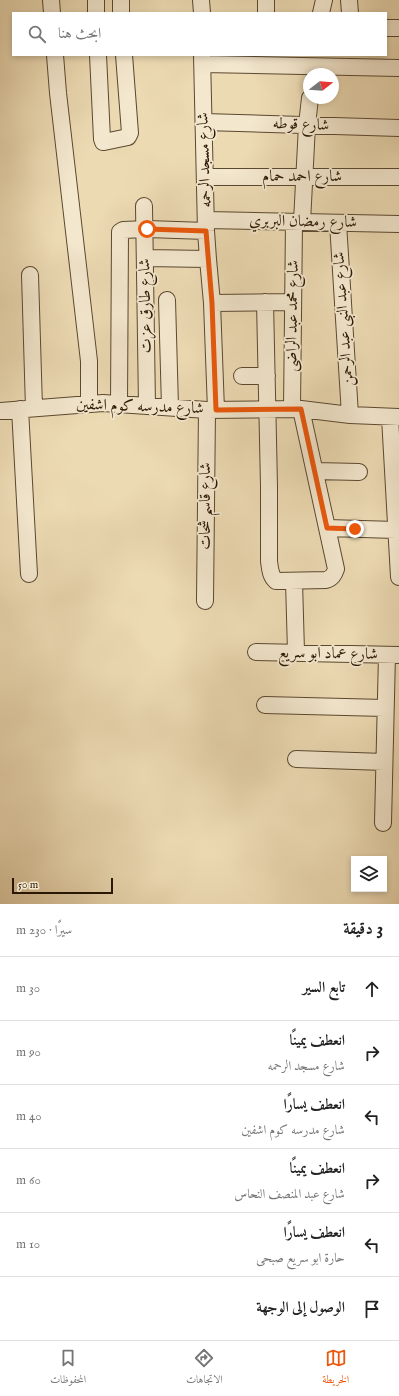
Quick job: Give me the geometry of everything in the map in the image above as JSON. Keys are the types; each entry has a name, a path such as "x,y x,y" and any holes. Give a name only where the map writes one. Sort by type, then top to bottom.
{"street":[{"path":"51,0 52,12"},
{"path":"96,0 96,12"},
{"path":"120,0 122,12"},
{"path":"201,0 202,12"},
{"path":"266,0 266,12"},
{"path":"321,12 324,0"},
{"path":"349,0 350,12"},
{"path":"387,28 399,28"},
{"path":"55,56 89,361 89,403"},
{"path":"98,56 103,142 125,138 130,132 124,56"},
{"path":"203,60 399,68"},
{"name":"شارع مسجد الرحمه","path":"203,60 208,260 212,303 211,410"},
{"name":"شارع محمد عبد الراضى","path":"294,581 326,580 331,578 336,569 315,471 296,409 293,302 298,222 305,177 309,104"},
{"name":"شارع قوطه","path":"204,122 399,128"},
{"name":"شارع احمد حمام","path":"205,177 399,177"},
{"name":"شارع طارق عزت","path":"144,206 148,406"},
{"name":"شارع رمضان البربري","path":"119,404 120,232 123,230 298,222 399,224"},
{"name":"شارع عبد النبى عبد الرحمن","path":"338,223 350,415"},
{"path":"145,258 208,260"},
{"path":"29,574 27,408 30,275"},
{"path":"167,300 170,407"},
{"path":"265,302 268,409 269,561 271,573 276,581 294,581 296,652"},
{"path":"212,303 293,302"},
{"path":"242,376 267,376"},
{"name":"شارع مدرسه كوم اشفين","path":"0,412 27,408 89,403 211,410 296,409 350,415 394,417"},
{"name":"شارع قاسم شحات","path":"205,601 211,410"},
{"path":"394,417 396,530 399,577"},
{"path":"315,471 359,472"},
{"path":"327,528 396,530"},
{"name":"شارع عماد ابو سريع","path":"256,652 393,655"},
{"path":"383,823 386,708 393,655"},
{"path":"265,704 386,708"},
{"path":"296,759 384,762"}],"route":[{"path":"147,229 206,231 212,303 216,410 301,409 327,528 355,529"}]}
